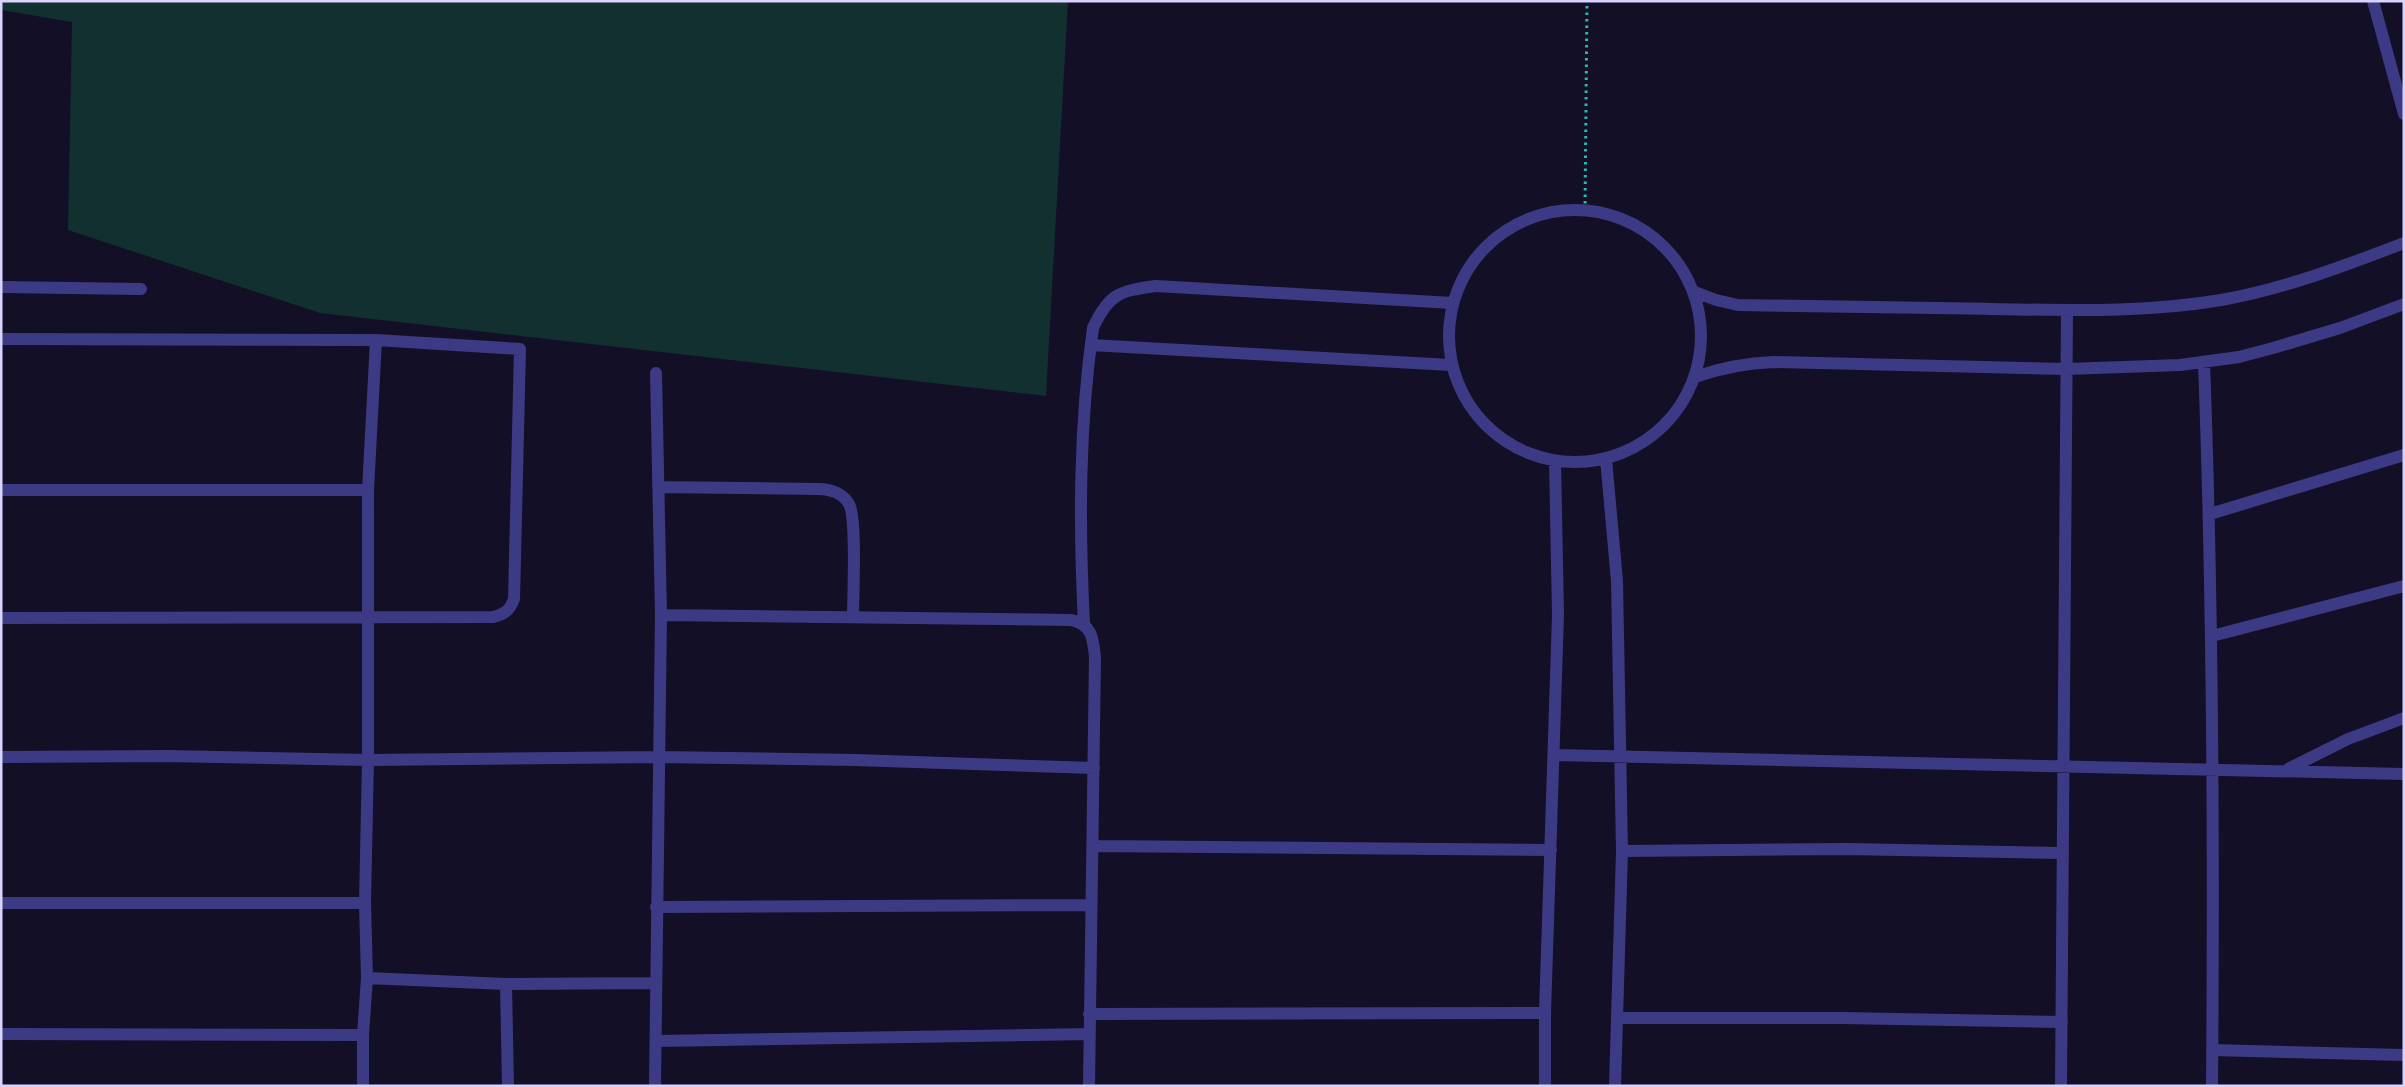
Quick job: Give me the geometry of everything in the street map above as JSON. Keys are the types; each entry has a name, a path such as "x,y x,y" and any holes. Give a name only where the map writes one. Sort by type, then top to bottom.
{"street":[{"path":"2373,1 2404,114"},
{"path":"1584,210 1626,220 1661,244 1687,278 1695,292 1701,348 1695,377 1682,405 1661,429 1636,447 1606,459 1581,463 1555,461 1520,450 1489,429 1465,400 1451,365 1448,334 1452,303 1470,263 1501,232 1541,214 1584,210"},
{"path":"1695,292 1716,300 1738,304 2067,310 2162,307 2220,300 2266,291 2313,277 2404,243"},
{"path":"1,287 141,289"},
{"path":"1088,1086 1093,846 1094,657 1093,636 1084,624 1080,531 1082,437 1091,345 1096,320 1111,299 1126,290 1148,287 1452,303"},
{"path":"1695,377 1738,365 1773,362 2066,369 2204,362 2239,356 2304,339 2404,304"},
{"path":"2062,1086 2067,310"},
{"path":"1,339 376,340 520,349 514,599 508,611 493,617 1,618"},
{"path":"363,1086 367,978 365,903 368,760 368,490 376,340"},
{"path":"1091,345 1451,365"},
{"path":"2204,362 2210,514 2212,636 2212,1086"},
{"path":"655,1086 661,614 656,373"},
{"path":"2210,514 2404,455"},
{"path":"1606,459 1617,582 1622,851 1615,1086"},
{"path":"1545,1086 1545,1014 1558,615 1555,461"},
{"path":"658,487 819,488 827,489 844,497 853,514 853,617"},
{"path":"1,490 368,490"},
{"path":"2212,636 2404,586"},
{"path":"661,614 1070,620 1084,624"},
{"path":"2285,771 2341,742 2404,718"},
{"path":"1554,755 2404,774"},
{"path":"1,757 167,756 368,760 659,757 865,760 1094,768"},
{"path":"1093,846 1550,850"},
{"path":"1622,851 1847,849 2063,853"},
{"path":"1,903 365,903"},
{"path":"656,907 1092,905"},
{"path":"367,978 506,984 656,983"},
{"path":"506,984 508,1086"},
{"path":"1089,1014 1545,1014"},
{"path":"1616,1018 1842,1018 2062,1022"},
{"path":"1,1034 364,1035"},
{"path":"656,1041 1089,1034"},
{"path":"2212,1050 2404,1055"}],"path":[{"path":"1584,210 1587,1"}],"green space":[{"path":"1,1 1068,1 1046,396 320,313 68,230 72,22 1,10"}]}
